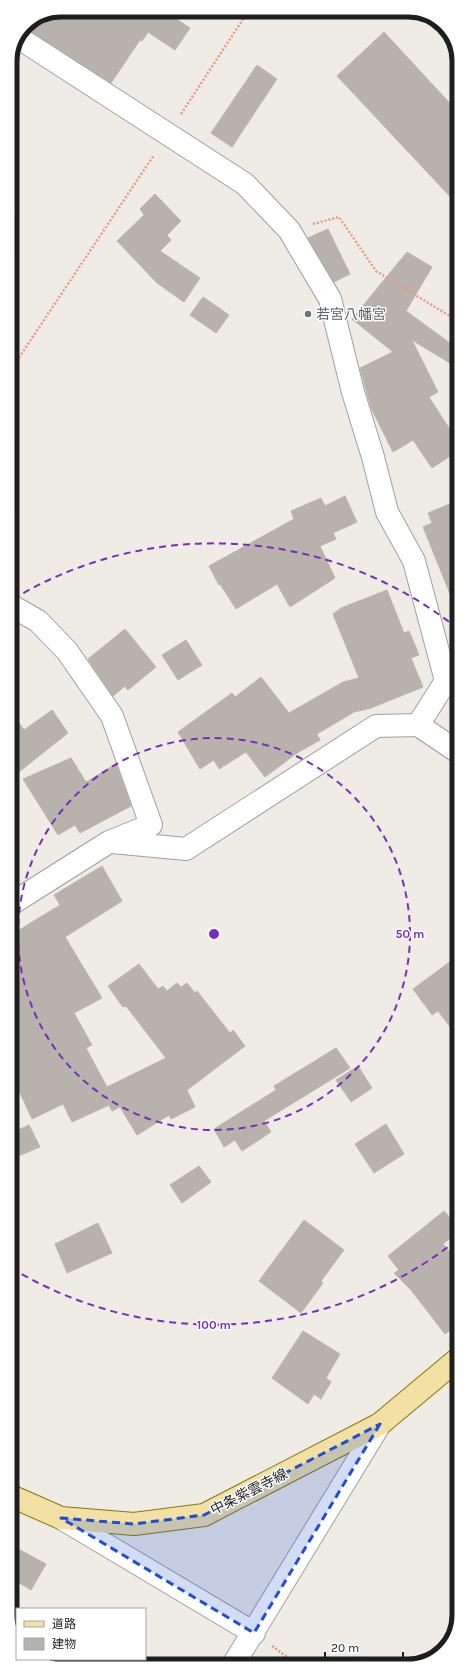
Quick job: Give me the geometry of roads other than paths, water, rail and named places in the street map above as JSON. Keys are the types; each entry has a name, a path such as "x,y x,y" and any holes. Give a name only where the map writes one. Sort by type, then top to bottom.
{"main road":[{"name":"中条紫雲寺線","path":"17,1499 61,1518 134,1524 204,1515 380,1424 452,1364"}],"street":[{"path":"22,40 245,184 289,230 330,299 352,392 374,457 387,512 414,561 446,681 418,726"},
{"path":"17,609 38,621 67,651 112,716 151,825 109,842 17,900"},
{"path":"109,842 186,849 376,726 418,726 452,748"},
{"path":"237,1659 380,1424"},
{"path":"61,1518 254,1633"}],"place":[{"name":"若宮八幡宮","path":"308,314"}]}
